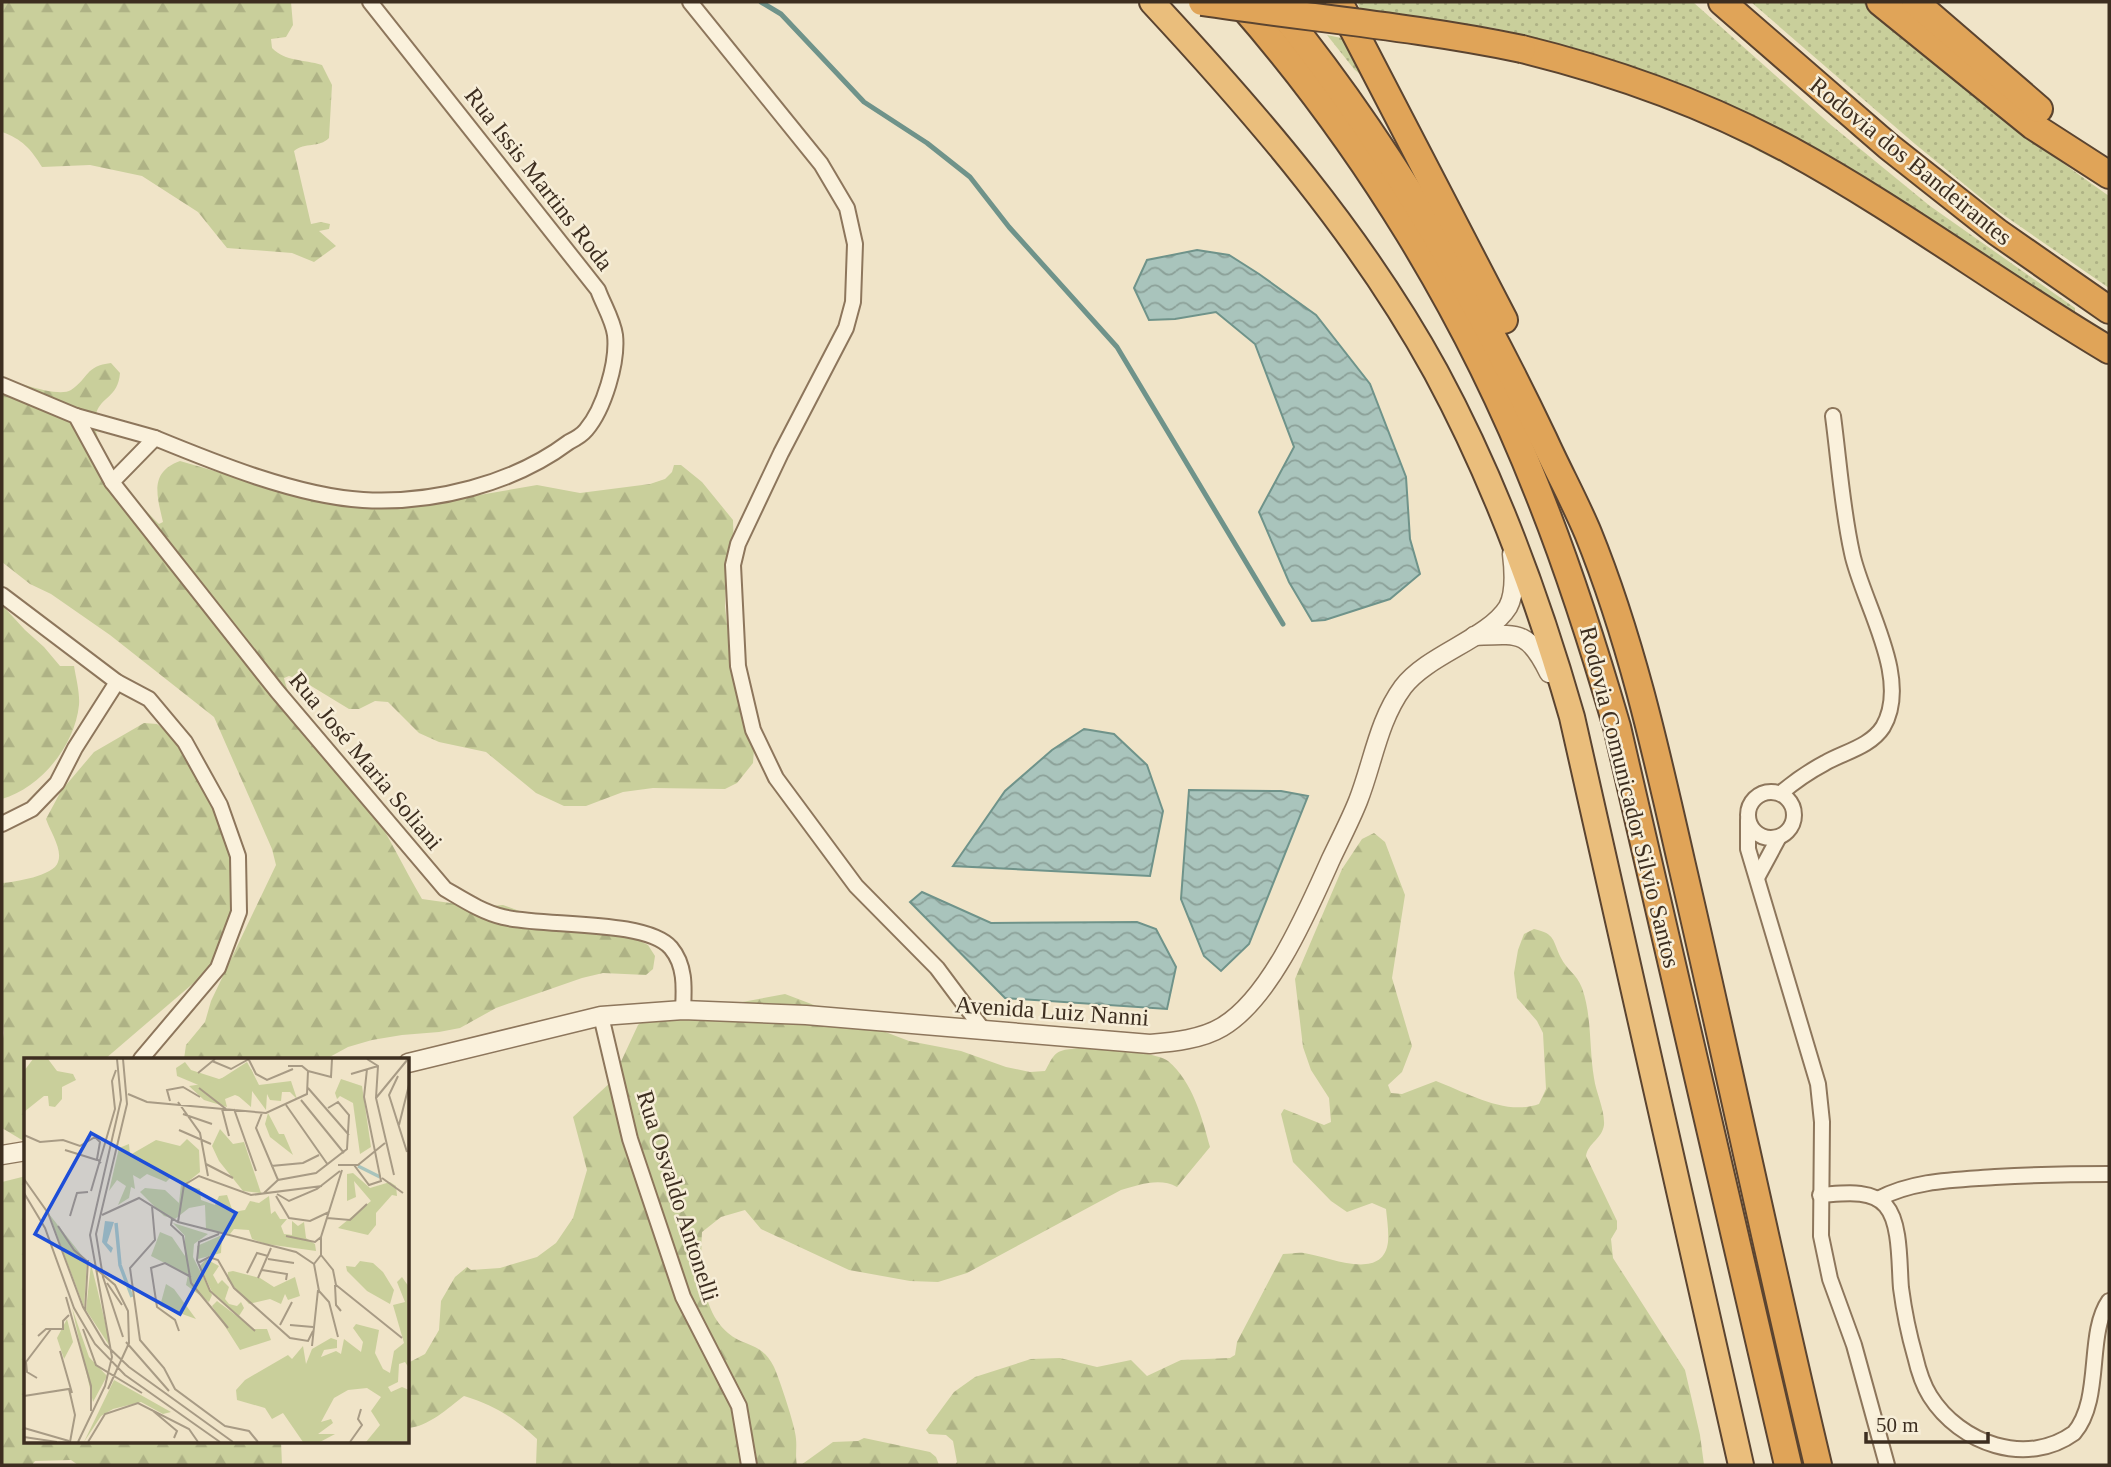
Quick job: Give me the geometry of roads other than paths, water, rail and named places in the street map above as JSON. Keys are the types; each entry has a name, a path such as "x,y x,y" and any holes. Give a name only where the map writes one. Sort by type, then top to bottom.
{"highway":[{"path":"1140,2 1242,102"},
{"path":"1152,2 1242,102 1363,255 1435,370 1508,526 1540,612 1572,717 1741,1465"},
{"path":"1202,2 1457,36 1522,49 1580,63 1689,101 1790,150 2109,350"},
{"path":"1233,2 1261,27"},
{"name":"Rodovia Comunicador Silvio Santos","path":"1239,2 1343,134 1431,271 1474,349 1511,428 1569,574 1620,739 1788,1465"},
{"name":"Rodovia Comunicador Silvio Santos","path":"1273,2 1359,114 1447,253 1489,329 1587,533 1617,615 1664,782 1818,1465"},
{"path":"1339,2 1520,352 1543,406 1587,533"},
{"name":"Rodovia dos Bandeirantes","path":"1722,2 1888,146 1997,232 2109,310"},
{"path":"1880,2 2033,126 2109,175"},
{"path":"1915,2 2109,170"}],"street":[{"name":"Rua Issis Martins Roda","path":"155,438 284,484 363,500 404,499 453,492 517,472 552,455 586,430 604,402 613,365 615,334 598,290 370,2"},
{"path":"690,2 821,164 847,208 855,244 853,302 846,328 780,453 738,544 733,565 738,666 753,730 776,778 814,833 856,886 937,968 984,1031"},
{"path":"2,385 76,416 155,438 112,482"},
{"name":"Rua José Maria Soliani","path":"76,416 112,482 277,691 445,888 479,909 503,917 625,929 652,935 669,946 680,961 684,986 682,1010"},
{"path":"1781,793 1800,777 1864,745 1882,729 1890,711 1892,689 1880,632 1852,555 1832,416"},
{"name":"Avenida Luiz Nanni","path":"410,1063 601,1016 682,1010 806,1015 1150,1044 1183,1040 1222,1027 1251,1003 1284,954 1358,801 1385,717 1404,686 1427,665 1496,620 1509,605 1514,569 1508,526"},
{"path":"2,595 117,682 149,699 186,742 220,805 238,856 239,912 218,968 142,1058"},
{"path":"1471,637 1518,636 1530,641 1540,654 1572,717"},
{"path":"2,824 32,810 57,783 75,748 117,682"},
{"path":"1748,820 1756,833 1771,838 1779,836 1786,832 1794,818 1792,803 1781,793 1759,794 1749,805 1748,820 1748,849 1818,1084 1822,1122 1821,1236 1830,1279 1854,1345 1887,1465"},
{"path":"1758,876 1779,836"},
{"name":"Rua Osvaldo Antonelli","path":"601,1016 629,1139 683,1297 740,1405 749,1465"},
{"path":"2,1156 24,1151"},
{"path":"1878,1199 1907,1187 1941,1181 2054,1174 2109,1174"},
{"path":"1820,1195 1854,1193 1878,1199 1890,1211 1896,1233 1902,1290 1915,1357 1929,1395 1953,1424 1987,1450 2015,1459 2042,1455 2060,1446 2075,1431 2087,1411 2099,1333 2109,1301"}],"water":[{"path":"1197,250 1229,255 1316,315 1370,384 1406,477 1410,539 1420,574 1390,599 1325,620 1312,621 1289,582 1259,512 1294,447 1255,344 1216,312 1149,320 1134,288 1147,260"},
{"path":"1084,729 1114,734 1147,765 1163,811 1150,876 953,866 1005,791 1052,750"},
{"path":"1189,790 1281,791 1308,796 1249,944 1221,971 1204,956 1181,899"},
{"path":"922,892 991,923 1137,922 1156,929 1176,967 1167,1009 1005,998 910,902"}],"waterway":[{"path":"761,2 781,14 864,102 927,143 970,177 1009,227 1117,347 1283,624"}]}
